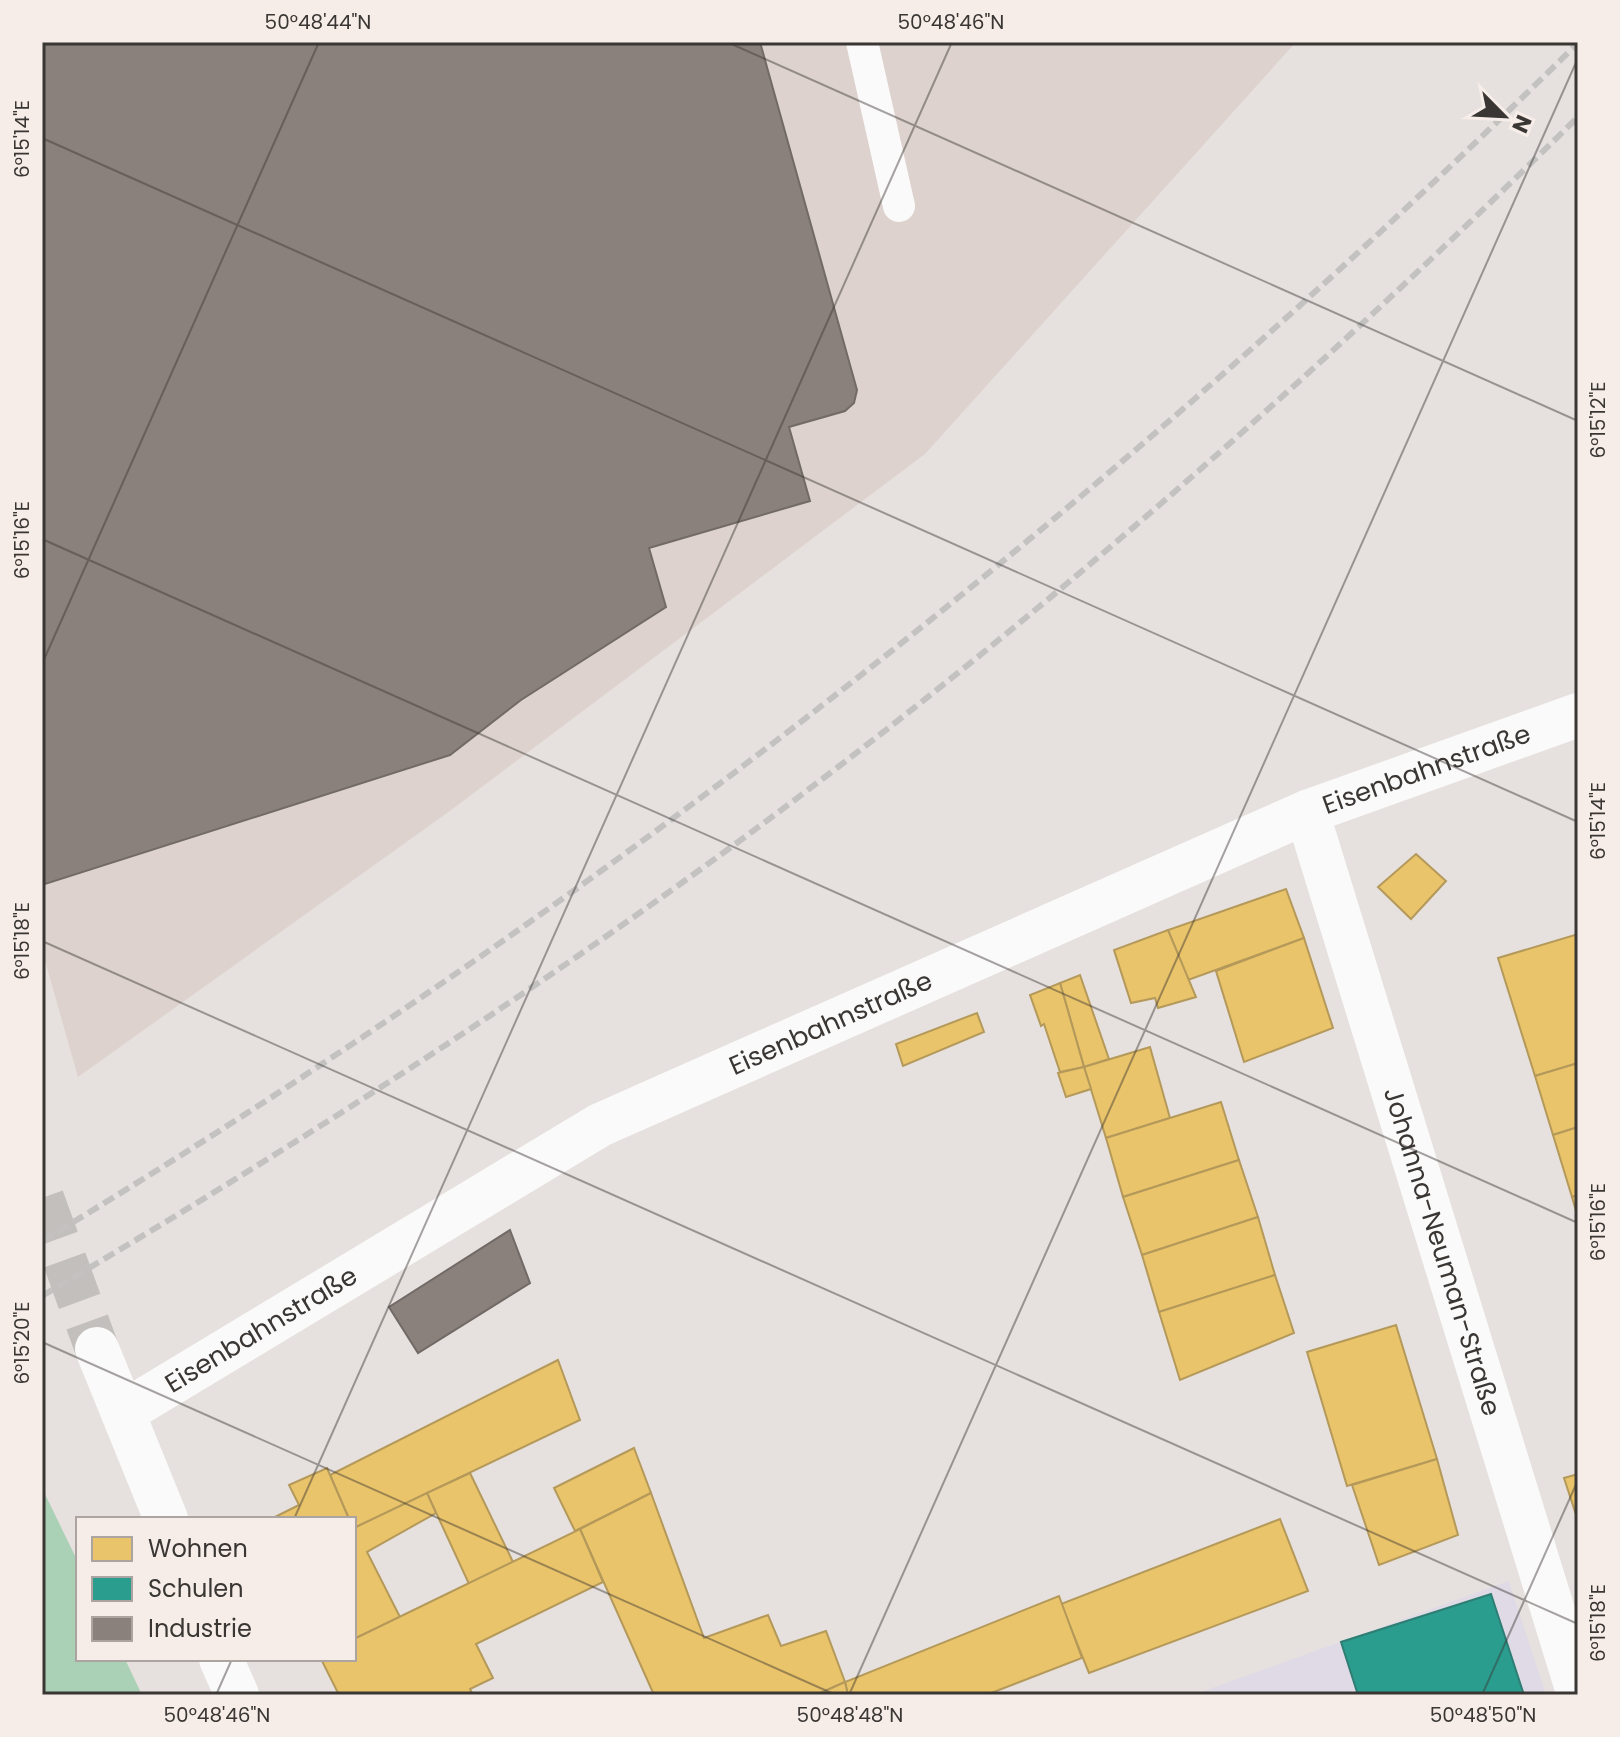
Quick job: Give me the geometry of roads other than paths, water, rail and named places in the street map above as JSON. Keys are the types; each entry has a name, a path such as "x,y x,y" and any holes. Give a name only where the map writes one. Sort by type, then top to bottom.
{"street":[{"name":"Eisenbahnstraße","path":"124,1412 600,1125 1307,812 1578,715"},
{"name":"Johanna-Neuman-Straße","path":"1307,812 1578,1692"},
{"path":"97,1349 165,1517"},
{"path":"222,1661 237,1695"}],"lane":[{"path":"862,42 899,206"}],"tunnel":[{"path":"42,1198 97,1349"}],"railway":[{"path":"42,1241 249,1112 452,976 651,835 845,687 1035,534 1221,376 1402,212 1578,43"},
{"path":"42,1296 348,1109 448,1044 645,909 838,767 1031,614 1218,454 1400,288 1578,117"}]}
